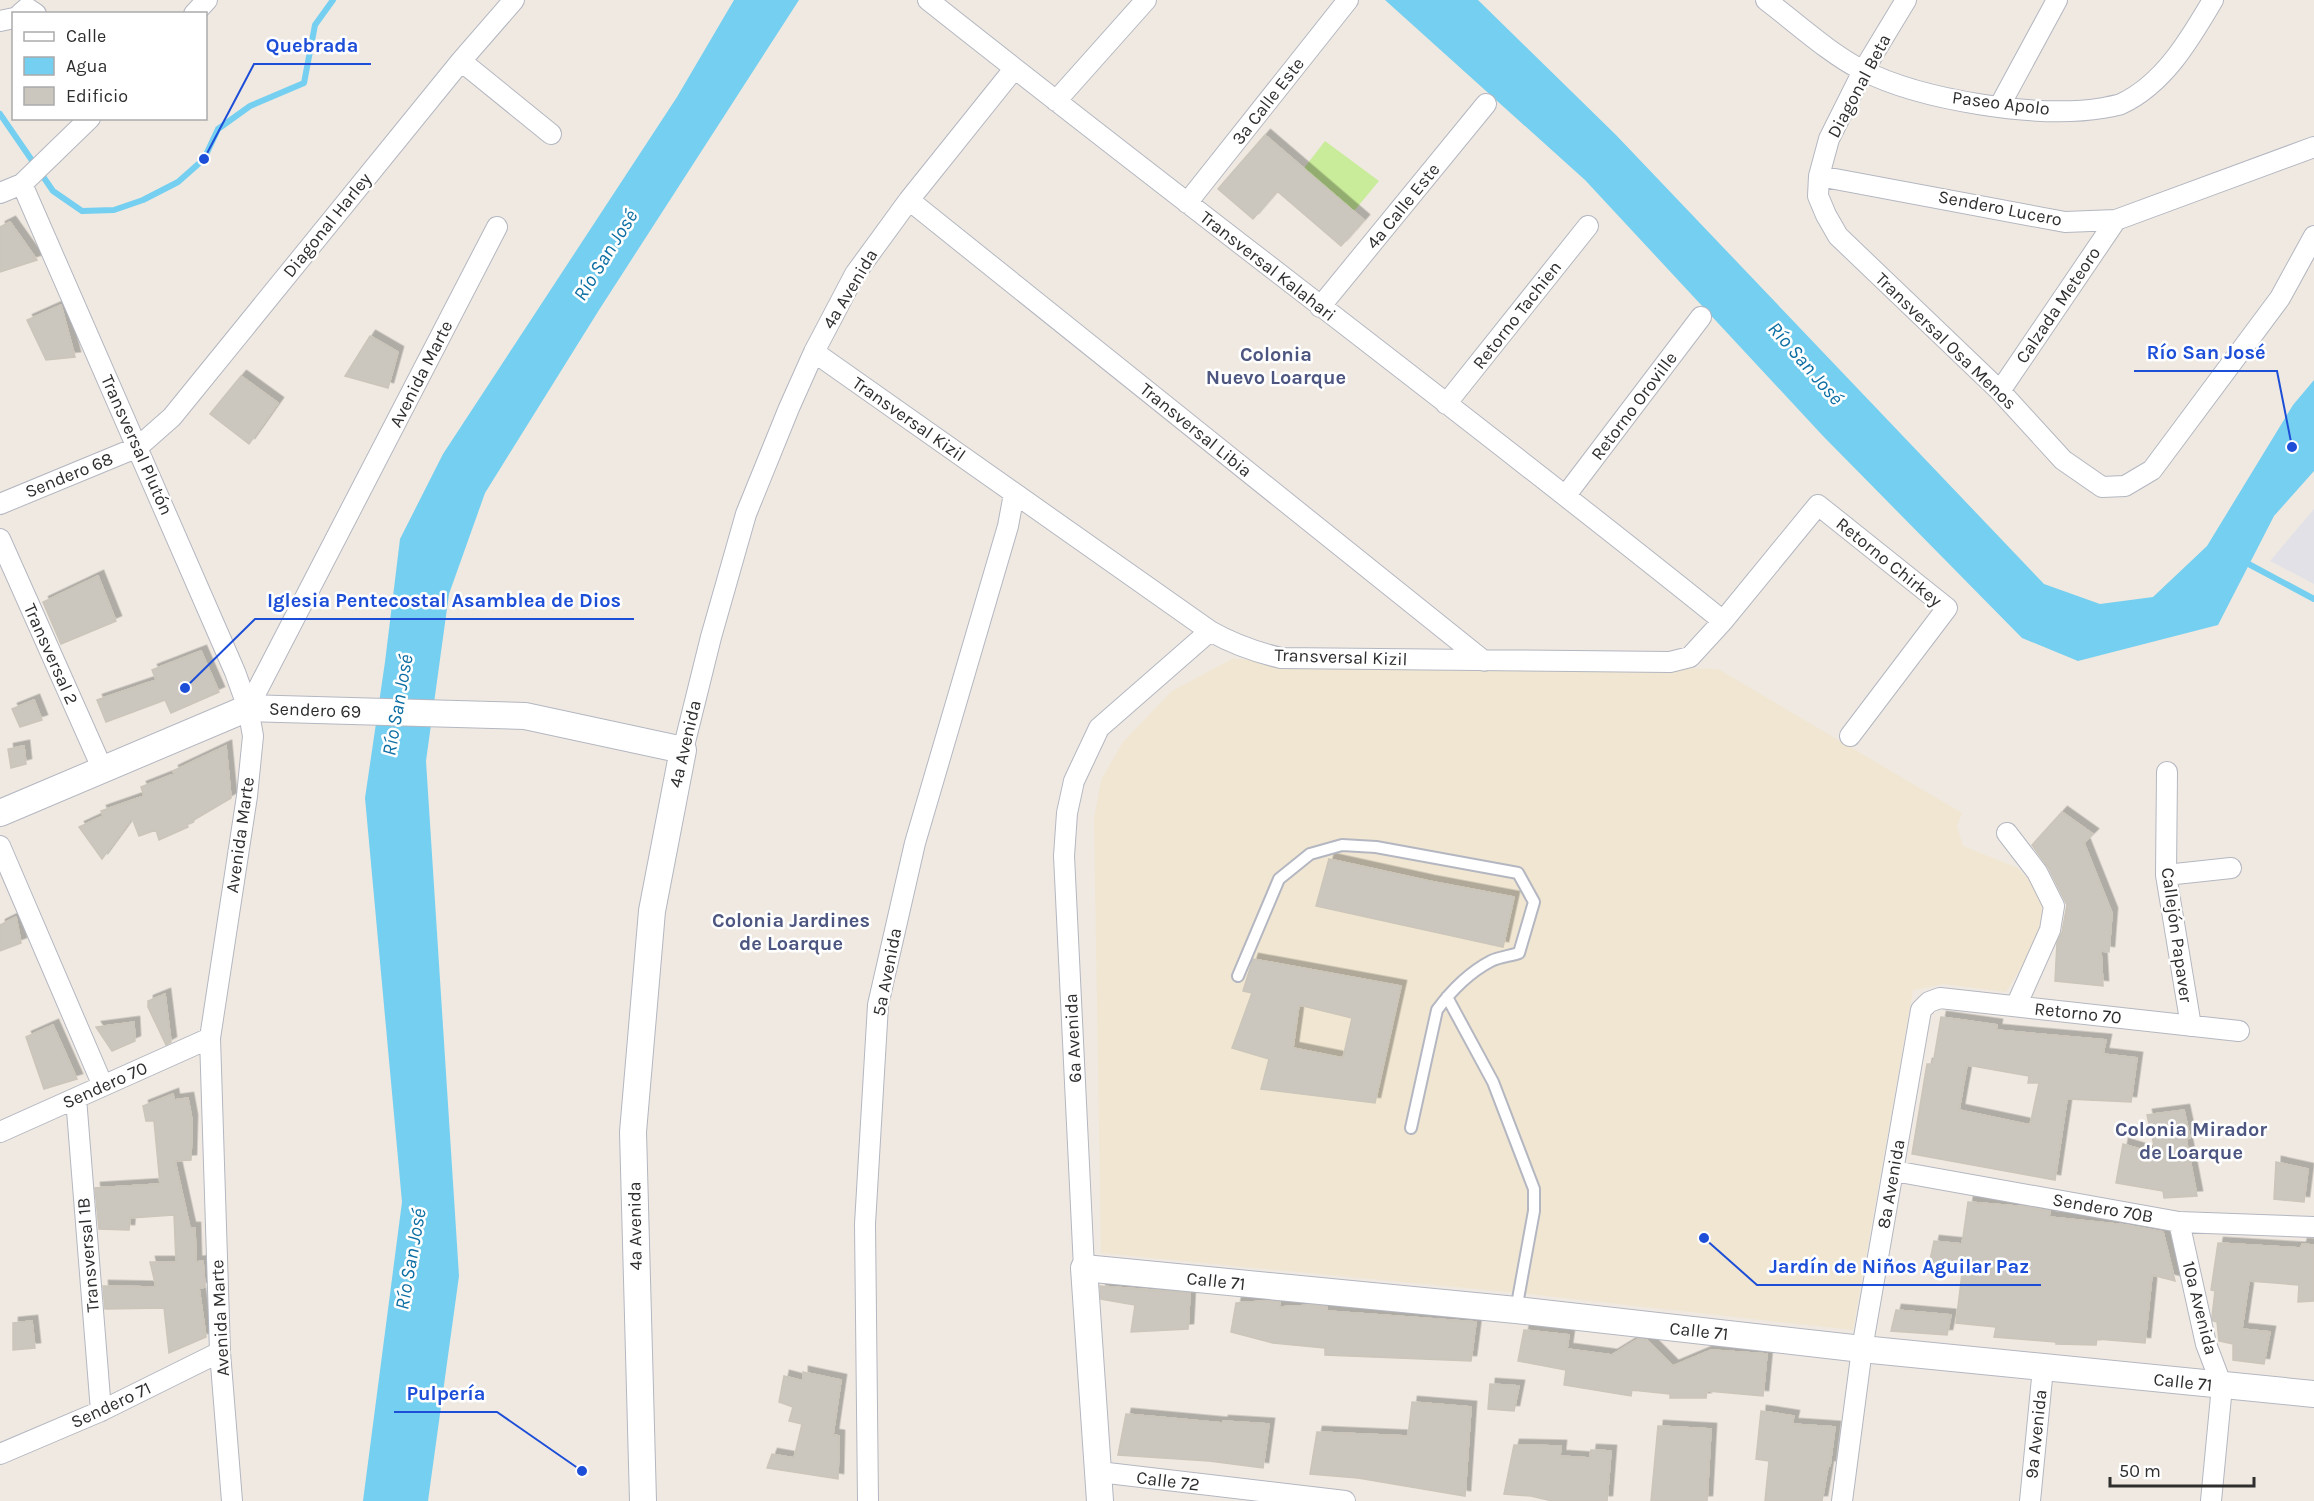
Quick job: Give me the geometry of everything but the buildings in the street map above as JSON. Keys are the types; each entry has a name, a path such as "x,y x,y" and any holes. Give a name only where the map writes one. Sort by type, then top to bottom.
{"street":[{"path":"196,12 207,0"},
{"name":"Diagonal Harley","path":"138,447 172,417 461,61 514,0"},
{"name":"Transversal Kalahari","path":"928,0 1320,307 1566,495 1723,621"},
{"path":"1056,101 1146,0"},
{"name":"3a Calle Este","path":"1187,203 1348,0"},
{"name":"Paseo Apolo","path":"1766,0 1848,63 1863,71 1922,92 1999,107 2080,112 2120,105 2155,81 2190,40 2213,0"},
{"name":"Diagonal Beta","path":"1819,176 1830,139 1863,71 1906,0"},
{"path":"1999,107 2057,0"},
{"path":"461,61 550,134"},
{"name":"4a Avenida","path":"644,1501 633,1132 652,911 682,750 711,637 746,514 814,352 855,274 909,200 1014,69"},
{"name":"4a Calle Este","path":"1320,307 1486,104"},
{"path":"0,193 25,181 88,120"},
{"name":"Sendero Lucero","path":"1819,176 2065,222 2116,220 2314,147"},
{"name":"Transversal Osa Menos","path":"1819,176 1818,196 1838,236 2000,391 2063,460 2102,487 2125,486 2152,470 2280,298 2314,236"},
{"name":"Transversal Plutón","path":"25,181 235,672 248,708"},
{"name":"Transversal Libia","path":"909,200 1484,661"},
{"name":"Calzada Meteoro","path":"2000,391 2116,220"},
{"name":"Retorno Tachien","path":"1446,404 1588,226"},
{"name":"Avenida Marte","path":"232,1501 220,1352 210,1038 247,796 253,736 248,708 497,227"},
{"name":"Retorno Oroville","path":"1566,495 1701,317"},
{"name":"Transversal Kizil","path":"814,352 1209,631 1252,651 1281,658 1670,662 1690,657 1723,621 1818,505"},
{"name":"Sendero 68","path":"0,504 138,447"},
{"name":"5a Avenida","path":"868,1501 865,1224 878,1005 915,843 1008,526 1014,494"},
{"name":"Retorno Chirkey","path":"1818,505 1947,608 1851,736"},
{"name":"Transversal 2","path":"0,539 102,768"},
{"name":"6a Avenida","path":"1100,1501 1084,1268 1064,856 1067,813 1074,781 1099,728 1209,631"},
{"name":"Sendero 69","path":"0,813 248,708 525,716 682,750"},
{"name":"Callejón Papaver","path":"2167,772 2166,875 2191,1026"},
{"path":"2007,833 2037,872 2054,906 2050,930 2016,1006"},
{"path":"0,846 103,1086"},
{"path":"2166,875 2231,868"},
{"name":"Retorno 70","path":"1921,1010 1929,1002 1940,998 2240,1031"},
{"name":"8a Avenida","path":"1842,1501 1862,1349 1921,1010"},
{"name":"Sendero 70","path":"0,1132 210,1038"},
{"name":"Transversal 1B","path":"76,1098 101,1411"},
{"name":"Sendero 70B","path":"1894,1172 2179,1222 2314,1227"},
{"name":"10a Avenida","path":"2179,1222 2206,1344 2222,1386 2211,1501"},
{"name":"Calle 71","path":"1084,1268 1516,1310 1862,1349 2314,1394"},
{"name":"Sendero 71","path":"0,1454 101,1411 220,1352"},
{"name":"9a Avenida","path":"2030,1501 2043,1368"},
{"name":"Calle 72","path":"1099,1472 1345,1501"}],"lane":[{"path":"1238,976 1279,879 1310,854 1342,845 1376,847 1518,873 1534,902 1519,953 1492,961 1447,997 1437,1010 1411,1128"},
{"path":"1447,997 1493,1082 1534,1189 1534,1211 1516,1310"}],"shaded area":[{"path":"2314,509 2314,584 2270,561"},
{"path":"1232,659 1718,669 1962,813 1957,826 1963,846 2018,868 2041,894 2043,920 2030,953 2006,992 1944,984 1913,990 1853,1330 1529,1294 1101,1253 1094,819 1101,780 1123,742 1172,691"}],"green space":[{"path":"1325,141 1379,181 1354,211 1301,172"}],"water":[{"path":"734,0 799,0 599,310 485,493 449,594 426,761 459,1276 428,1501 363,1501 402,1202 365,798 400,539 443,454 677,97"},
{"path":"1385,0 1478,0 1616,135 2044,584 2100,604 2153,597 2207,546 2293,405 2314,380 2314,471 2274,516 2218,625 2078,661 2022,638 1823,436 1585,180"}],"waterway":[{"path":"0,114 53,191 82,211 114,210 143,200 178,182 204,159 218,129 250,106 304,83 315,25 333,0"},
{"path":"2243,561 2314,599"}],"place":[{"name":"Quebrada","path":"204,159"},
{"name":"Río San José","path":"2292,447"},
{"name":"Iglesia Pentecostal Asamblea de Dios","path":"185,688"},
{"name":"Jardín de Niños Aguilar Paz","path":"1704,1238"},
{"name":"Pulpería","path":"582,1471"}],"district":[{"name":"Colonia Nuevo Loarque","path":"1276,366"},
{"name":"Colonia Jardines de Loarque","path":"791,932"},
{"name":"Colonia Mirador de Loarque","path":"2191,1140"}]}
